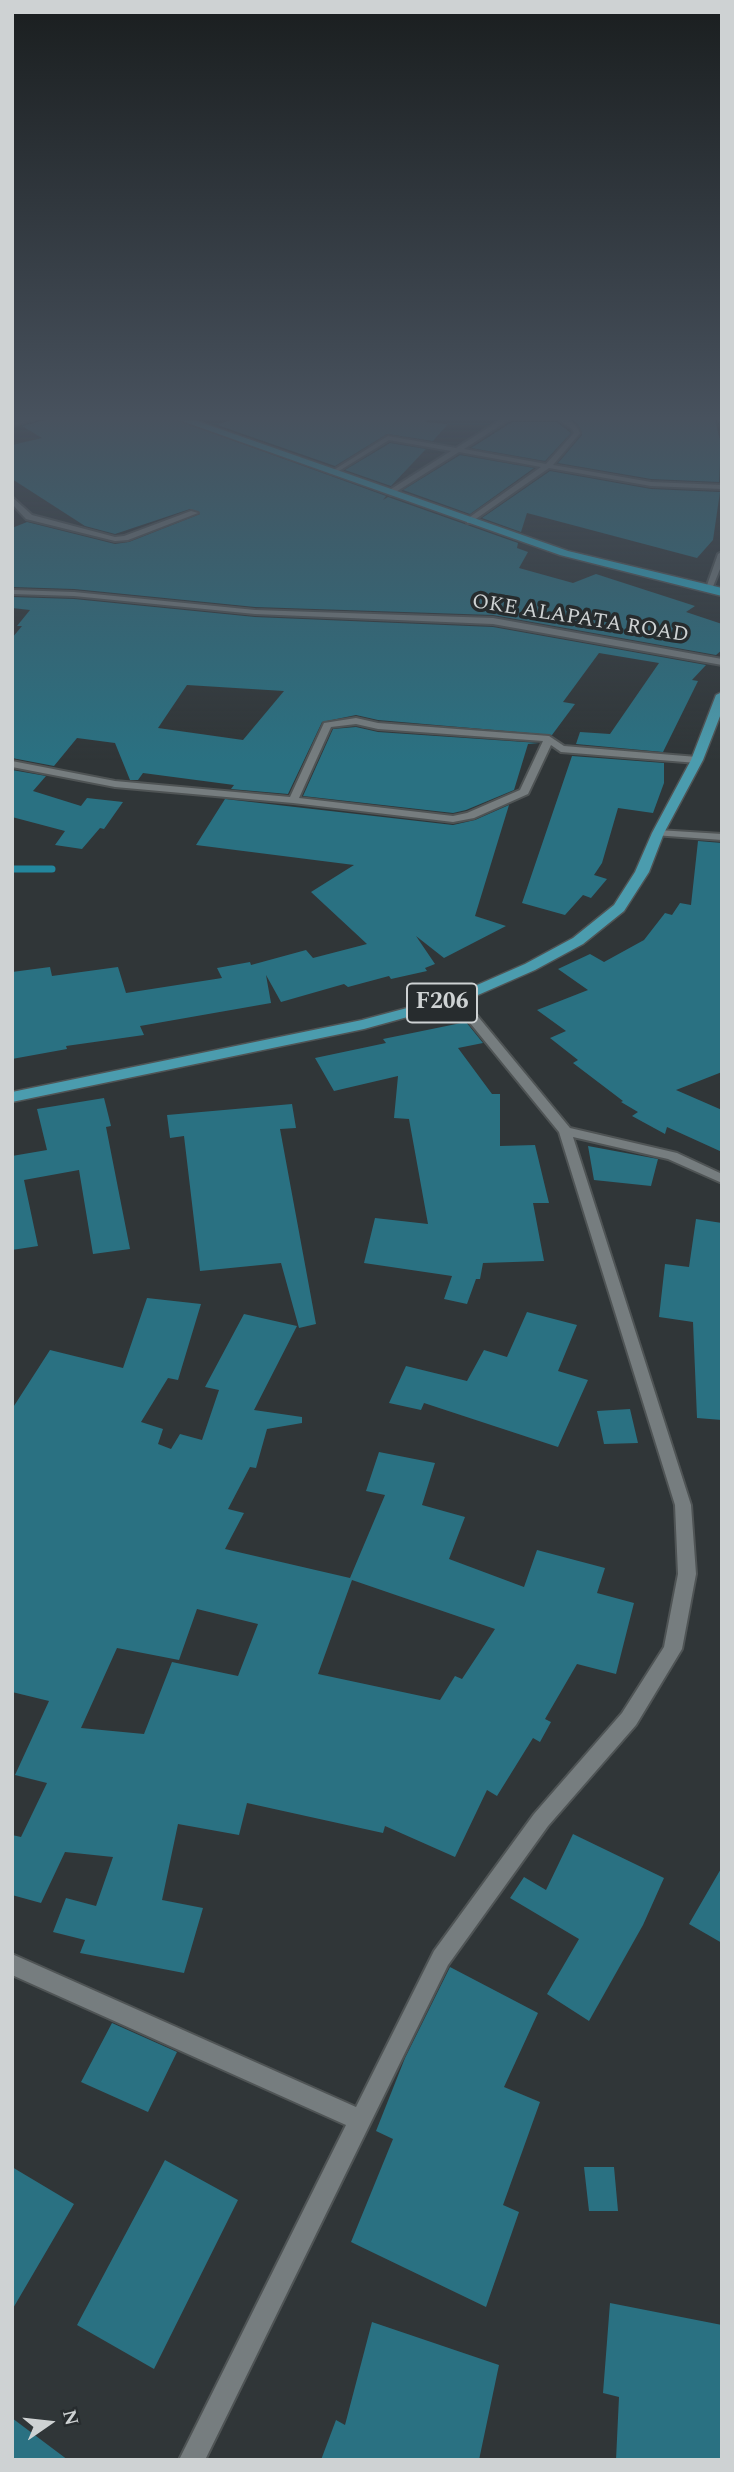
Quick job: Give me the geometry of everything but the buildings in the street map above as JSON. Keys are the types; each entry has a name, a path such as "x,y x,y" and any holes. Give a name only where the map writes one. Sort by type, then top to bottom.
{"highway":[{"path":"496,530 575,556 722,592"}],"main road":[{"name":"F206","path":"12,1097 364,1024 457,999 530,967 578,941 619,908 642,872 657,833 697,760 722,695"}],"street":[{"path":"81,530 115,539 146,530"},
{"path":"708,589 722,554"},
{"name":"OKE ALAPATA ROAD","path":"12,592 74,594 255,612 493,621 722,662"},
{"path":"293,800 327,725 356,720 378,726 549,739 561,749 697,760"},
{"path":"12,764 115,784 293,800 453,819 470,816 524,792 549,739"},
{"path":"657,833 722,837"},
{"path":"192,2460 441,1958 541,1820 629,1719 673,1649 687,1574 683,1505 565,1130 457,999"},
{"path":"565,1130 672,1156 722,1179"},
{"path":"12,1964 362,2121"}],"waterway":[{"path":"12,869 52,869"}]}
